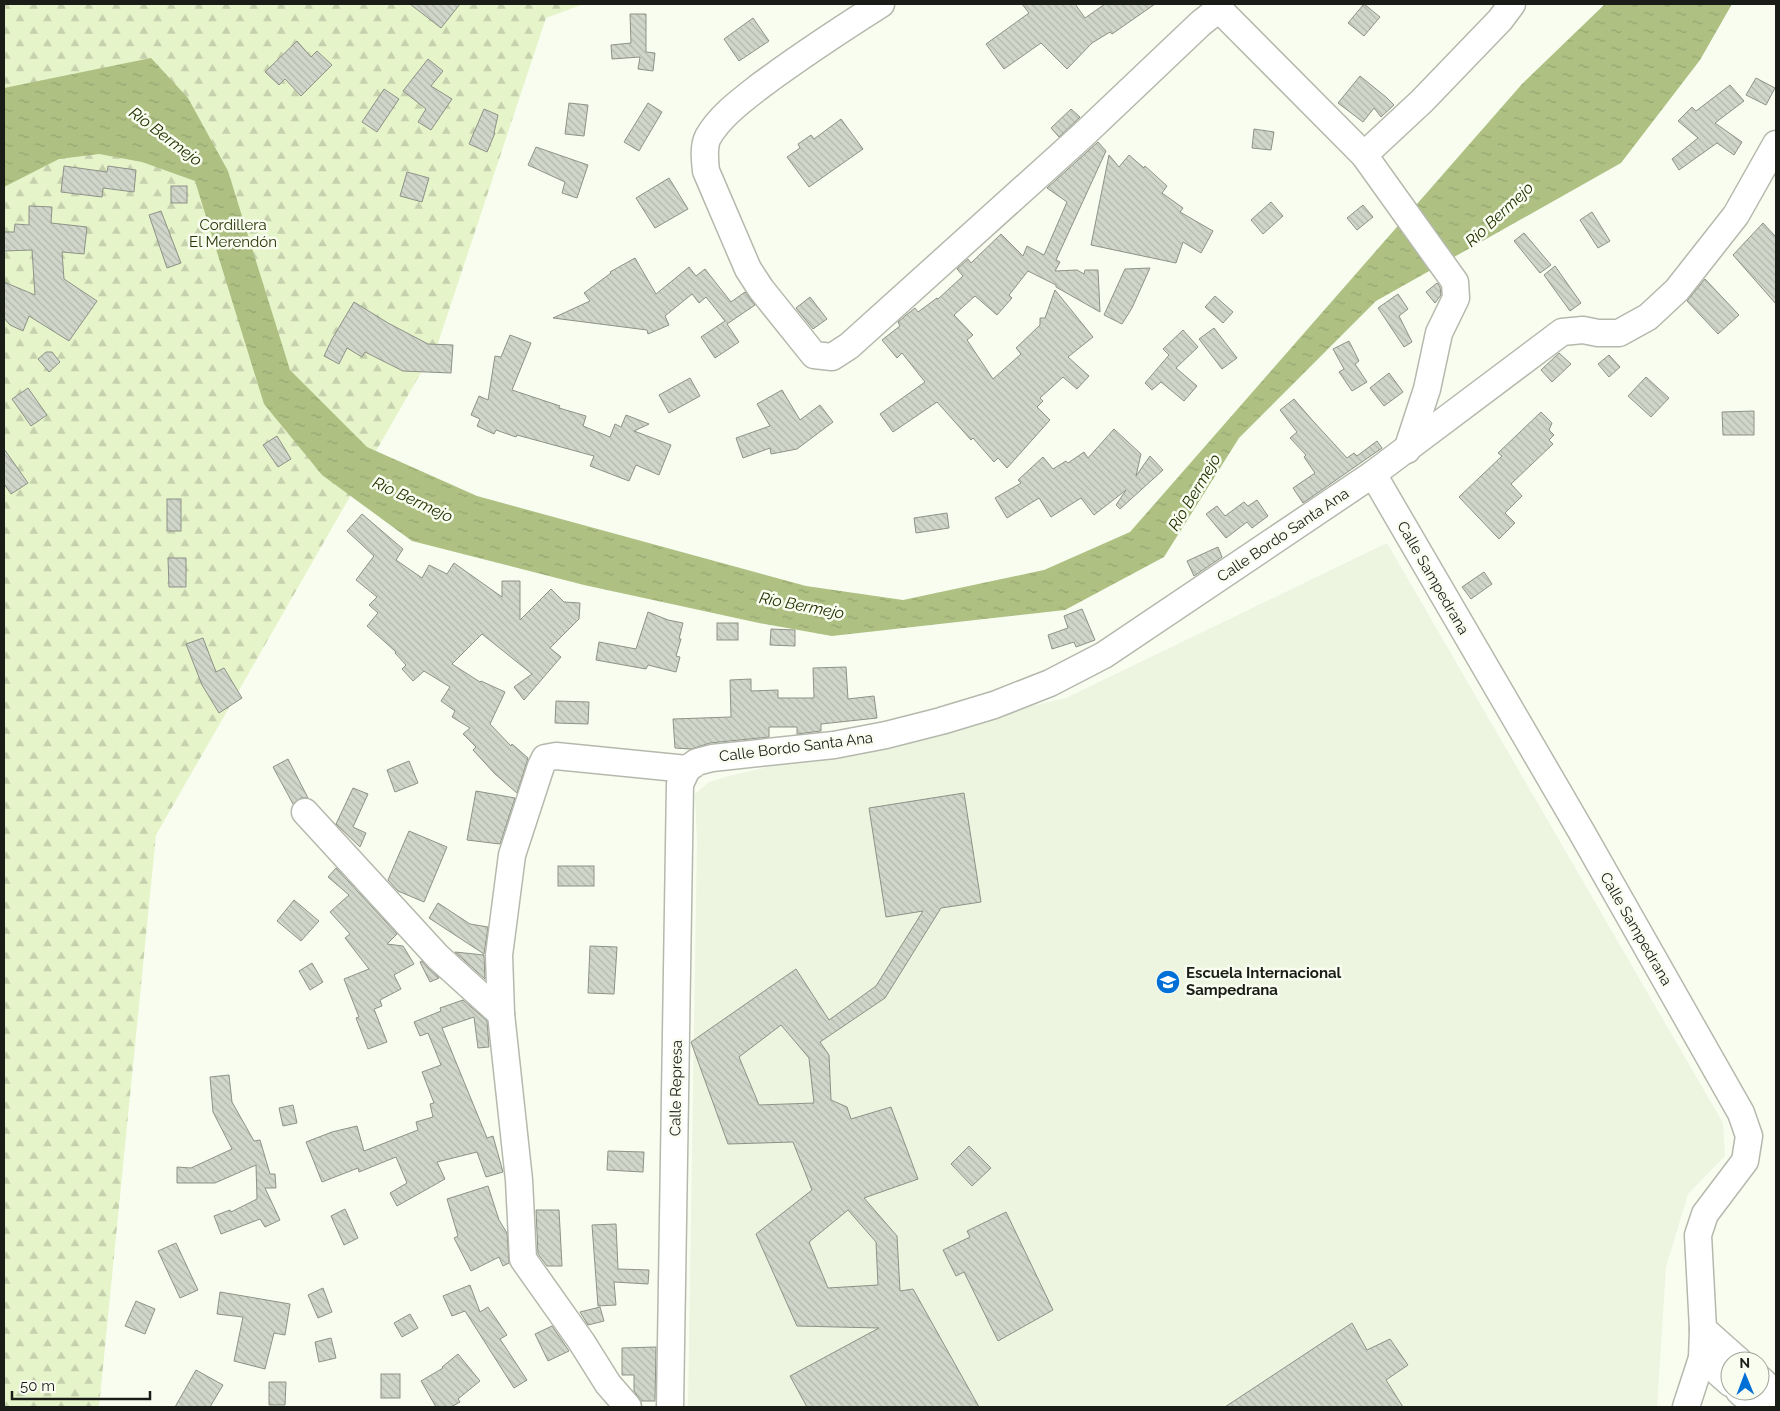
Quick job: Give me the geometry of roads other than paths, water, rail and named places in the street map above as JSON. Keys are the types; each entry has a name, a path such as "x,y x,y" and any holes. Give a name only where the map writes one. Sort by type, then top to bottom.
{"street":[{"path":"881,4 792,62 743,99 718,124 708,137 705,145 704,159 706,171 748,269 761,289 814,355 832,357 849,346 1083,135 1219,6 1364,155 1455,282 1456,298 1439,333 1427,389 1407,450"},
{"path":"1364,155 1422,101 1500,20 1512,4"},
{"name":"Calle Bordo Santa Ana","path":"687,769 697,762 712,758 834,745 886,735 942,721 994,705 1050,683 1104,655 1373,474 1562,332 1584,330 1598,334 1619,333 1648,317 1677,290 1736,215 1776,144"},
{"name":"Calle Sampedrana","path":"1373,474 1581,831 1741,1113 1749,1136 1745,1161 1705,1214 1698,1235 1704,1329 1702,1358 1686,1407"},
{"path":"628,1407 626,1407 608,1384 581,1341 523,1259 519,1180 501,1014 498,955 512,855 541,766 546,758 556,756 687,769"},
{"name":"Calle Represa","path":"670,1407 680,784 687,769"},
{"path":"304,812 438,957 501,1014"},
{"path":"1704,1329 1728,1351"},
{"path":"1702,1358 1720,1373"}],"water":[{"name":"Río Bermejo","path":"1605,4 1732,4 1700,60 1621,163 1376,301 1239,438 1164,557 1065,610 832,636 759,623 584,585 412,541 322,475 264,404 195,181 142,162 99,154 59,159 4,187 4,88 151,58 188,98 228,171 290,370 367,447 477,496 806,586 903,600 1044,570 1130,532 1522,84"}],"place":[{"name":"Escuela Internacional Sampedrana","path":"1168,982"}],"park label":[{"name":"Cordillera El Merendón","path":"233,234"}]}
